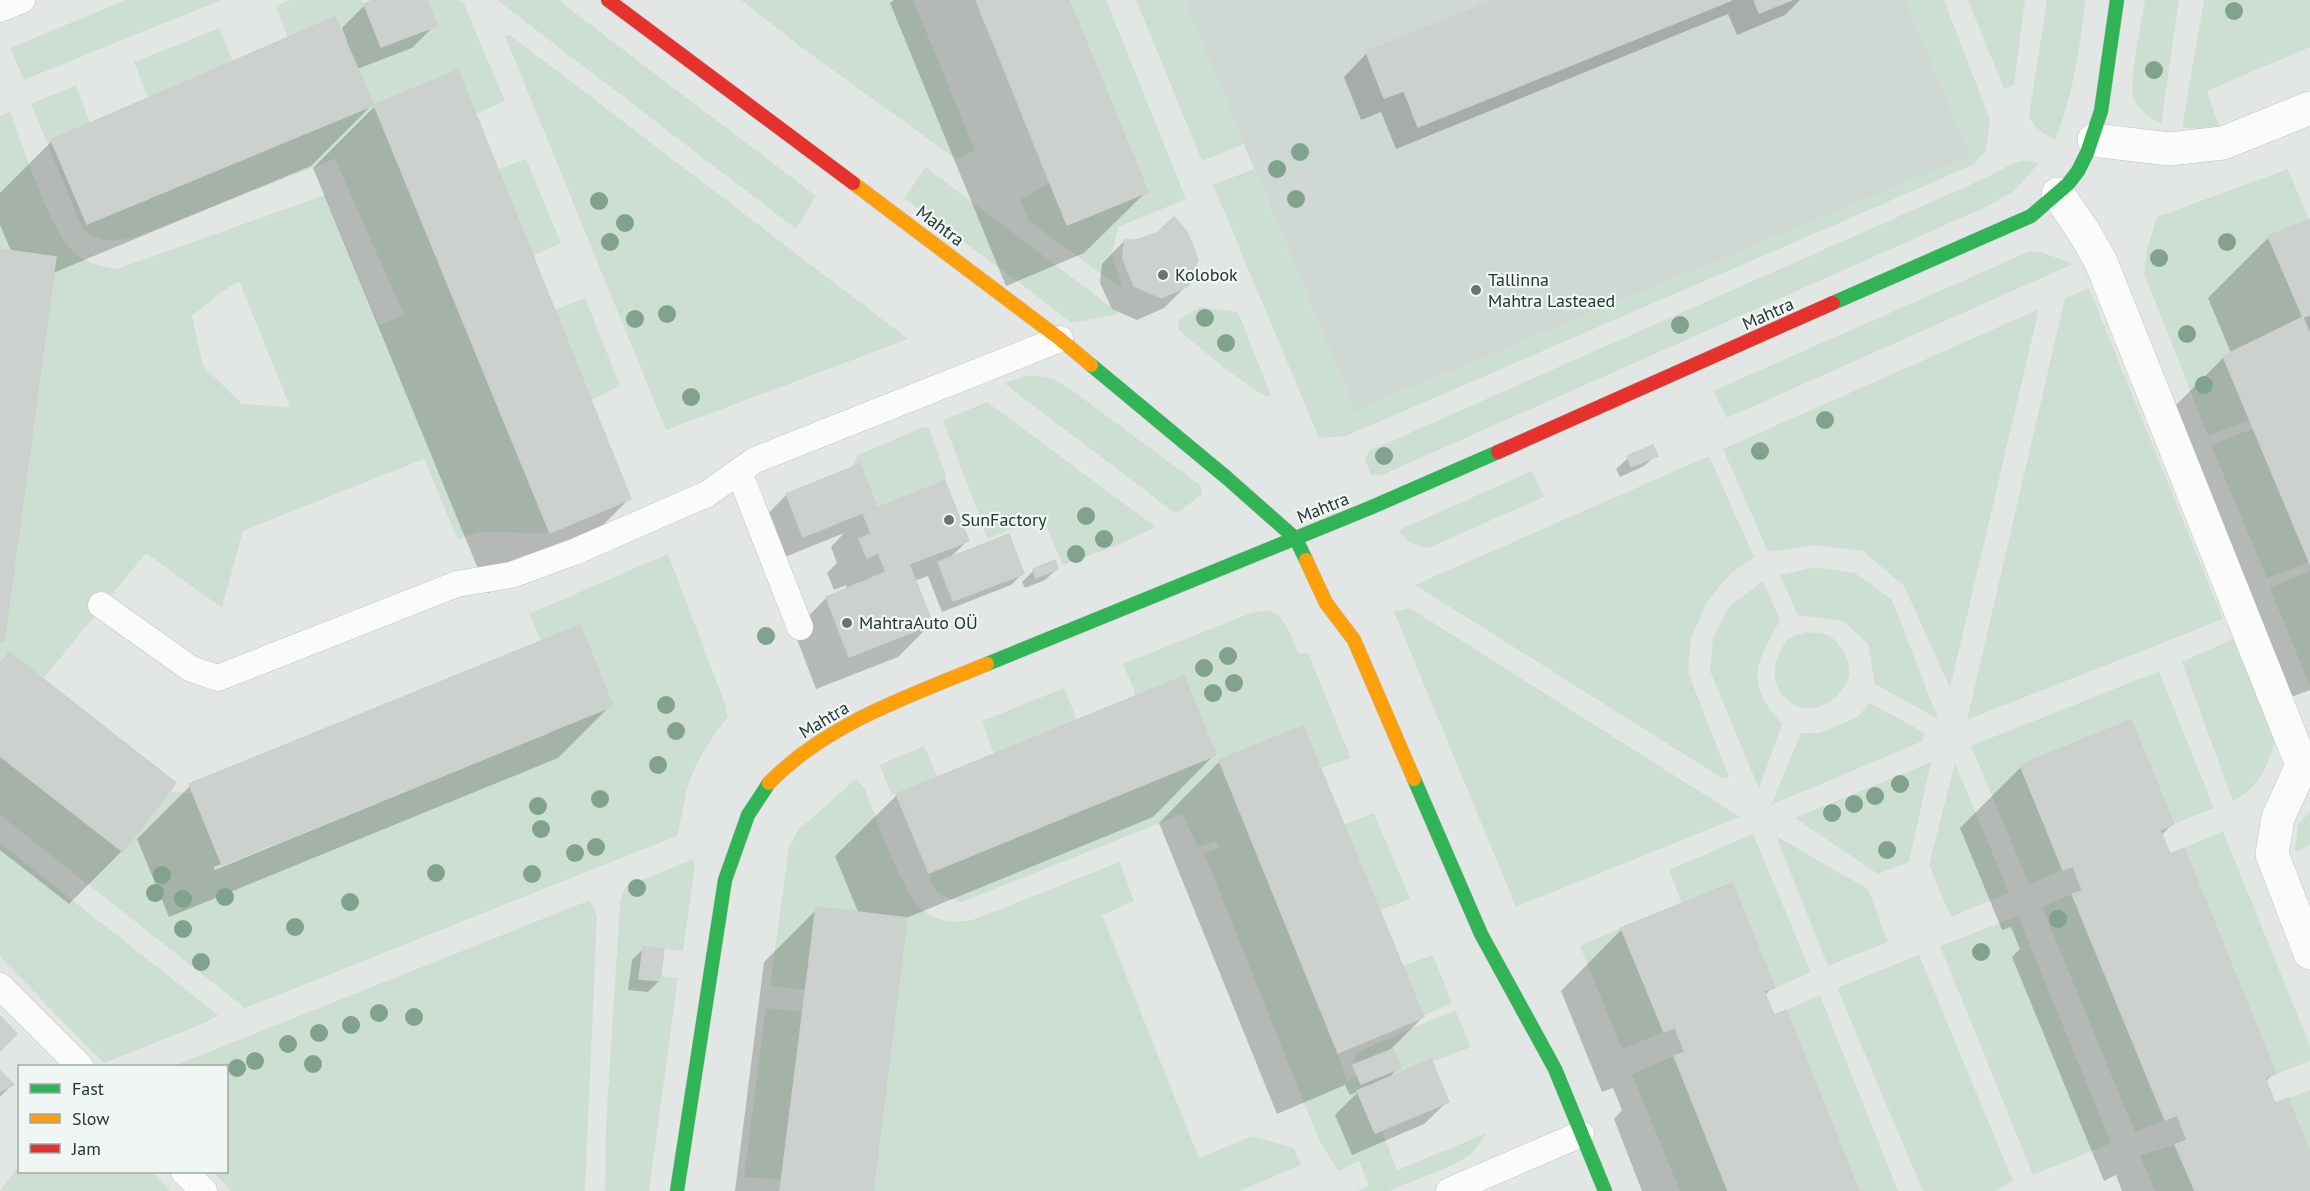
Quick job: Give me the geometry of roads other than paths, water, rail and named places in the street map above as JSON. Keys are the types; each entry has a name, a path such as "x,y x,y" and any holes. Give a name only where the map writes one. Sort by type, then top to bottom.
{"street":[{"name":"Mahtra","path":"608,0 1060,339 1227,478 1296,539"},
{"name":"Mahtra","path":"677,1191 725,880 735,846 752,807 772,779 798,758 847,725 904,698 1372,507 2031,216 2058,194 2078,171 2094,140 2117,0"},
{"path":"2094,140 2169,149 2223,142 2310,108"},
{"path":"2058,194 2101,262 2306,765 2278,818 2272,854 2310,953"},
{"path":"1296,539 1326,603 1354,640 1481,934 1555,1069 1605,1191"}],"lane":[{"path":"0,9 22,0"},
{"path":"101,605 191,669 218,678 458,585 512,575 574,552 707,494 755,460 1060,339"},
{"path":"739,472 800,627"},
{"path":"0,986 79,1065"},
{"path":"1449,1191 1581,1134"},
{"path":"185,1173 204,1191"}],"place":[{"name":"Kolobok","path":"1163,275"},
{"name":"Tallinna Mahtra Lasteaed","path":"1476,290"},
{"name":"SunFactory","path":"949,520"},
{"name":"MahtraAuto OÜ","path":"847,623"}]}
